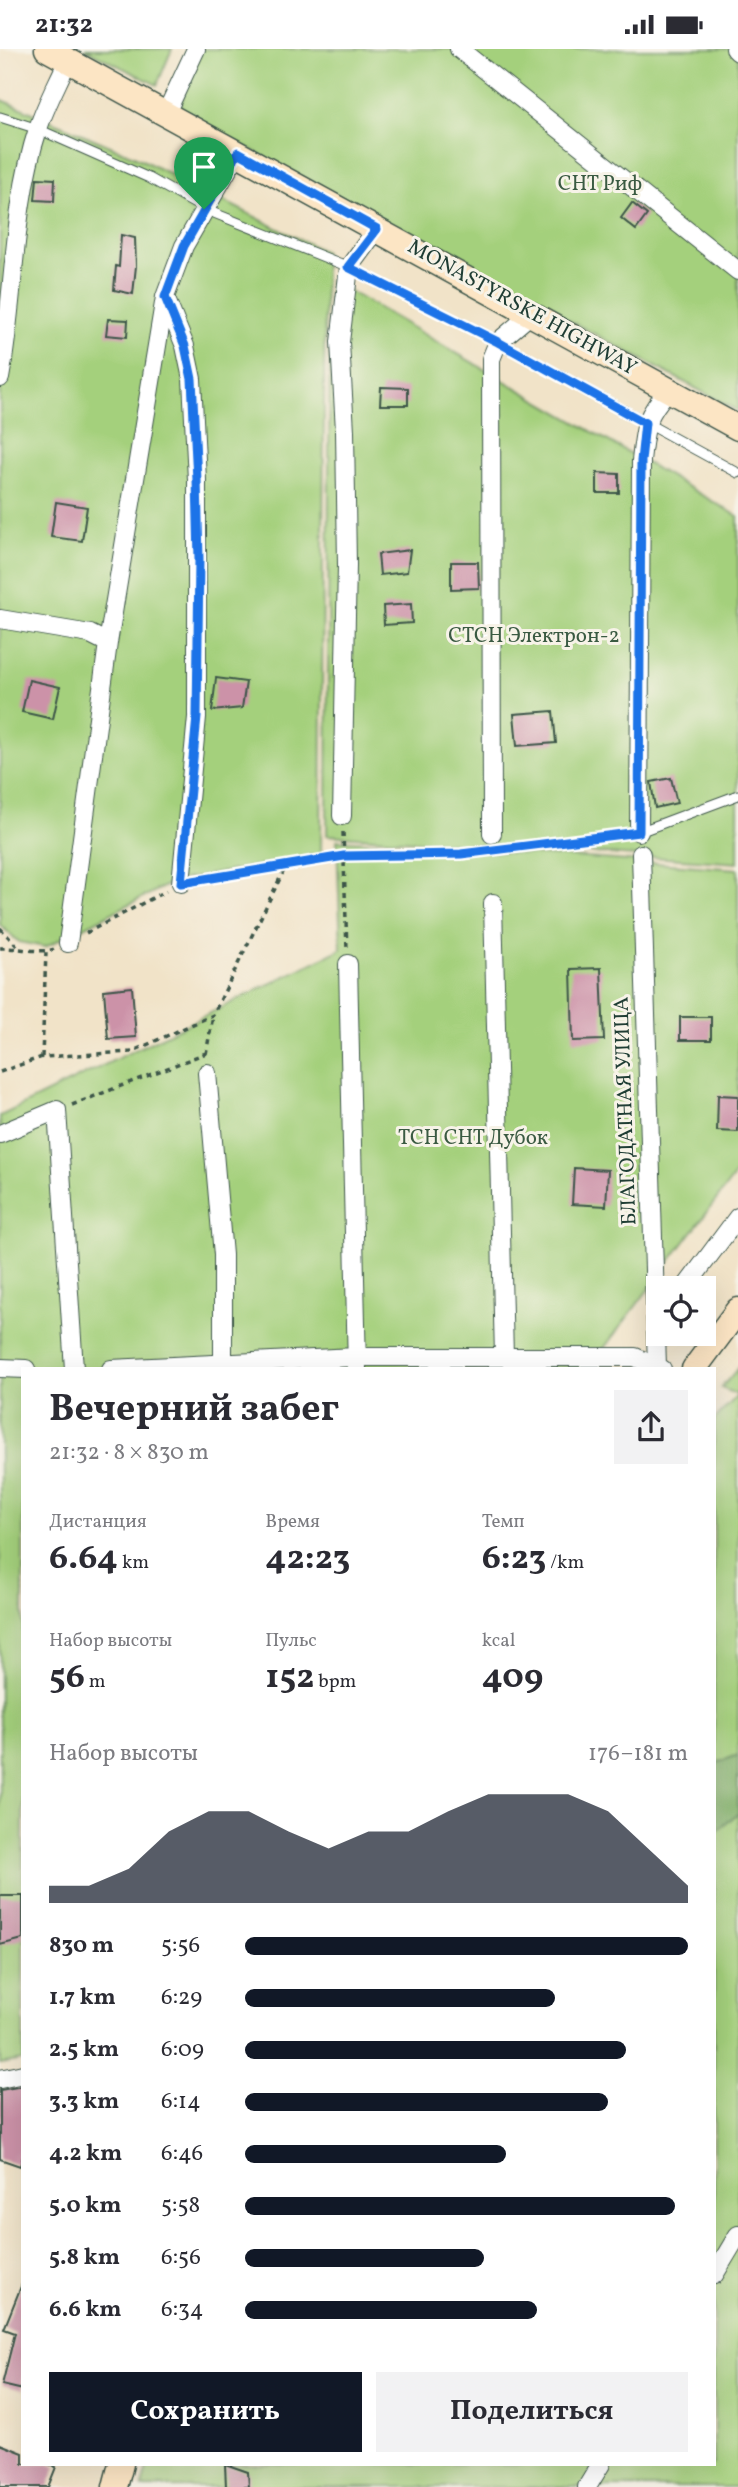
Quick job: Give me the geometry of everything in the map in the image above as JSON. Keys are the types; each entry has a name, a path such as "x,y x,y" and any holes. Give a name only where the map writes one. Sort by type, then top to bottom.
{"main road":[{"name":"MONASTYRSKE HIGHWAY","path":"57,55 738,428"},
{"path":"695,1367 738,1310"},
{"path":"115,2487 120,2466"}],"street":[{"path":"166,113 196,49"},
{"path":"459,49 738,271"},
{"path":"0,378 20,215 57,55"},
{"path":"68,943 108,643 165,297 184,246 238,152"},
{"path":"342,816 347,565 345,431 340,342 348,267 377,229"},
{"path":"165,297 185,346 192,379 197,480 197,717 181,883"},
{"path":"490,842 491,359 498,342 531,314"},
{"path":"639,832 641,461 645,423 652,408 669,389"},
{"path":"0,619 90,634 108,643"},
{"name":"БЛАГОДАТНАЯ УЛИЦА","path":"641,854 655,1276"},
{"path":"493,902 504,1357"},
{"path":"348,964 356,1363"},
{"path":"206,1073 223,1255 223,1366"},
{"path":"0,1134 57,1110 74,1367"},
{"path":"694,1276 738,1217"},
{"name":"БЛАГОДАТНАЯ УЛИЦА","path":"658,1346 660,1367"},
{"path":"186,1367 504,1357 635,1357 660,1367"},
{"path":"0,1368 21,1369"},
{"path":"0,2079 21,2074"},
{"path":"716,2272 738,2235"},
{"path":"587,2487 600,2466"}],"lane":[{"path":"0,117 38,129 149,178 204,209 348,267"},
{"path":"498,342 738,473"},
{"path":"639,832 738,795"}],"path":[{"path":"348,267 498,342"},
{"path":"342,816 348,964"},
{"path":"502,849 639,832"},
{"path":"0,948 18,947 46,952 181,883 344,856 461,854 490,842"},
{"path":"206,1073 206,1053 213,1015 286,865"},
{"path":"0,928 18,947"},
{"path":"43,1057 46,952"},
{"path":"0,1072 43,1057 131,1052 213,1015"},
{"path":"57,1110 206,1053"}],"green space":[{"path":"85,49 172,49 157,85"},
{"name":"СНТ Риф","path":"195,49 738,49 738,411 179,111"},
{"path":"0,99 136,157 325,252 321,854 175,881 45,947 19,942 0,925"},
{"name":"СТСН Электрон-2","path":"330,280 738,516 738,863 327,835"},
{"name":"ТСН СНТ Дубок","path":"337,840 738,869 738,1171 659,1276 646,1276 646,1293 590,1367 21,1367 21,2060 0,2064 0,1116 341,949"},
{"path":"738,1368 738,1395 721,1388"},
{"path":"738,1395 738,2487 142,2487 147,2466 716,2466 716,1418"},
{"path":"738,1755 738,1813 716,1832 716,1763"}],"building":[{"path":"37,178 55,179 54,201 35,200"},
{"path":"632,203 647,215 636,230 621,218"},
{"path":"121,235 135,238 133,294 114,290"},
{"path":"108,319 128,320 127,337 106,335"},
{"path":"381,387 408,388 408,405 380,405"},
{"path":"597,473 619,474 619,493 597,493"},
{"path":"56,502 87,507 82,541 51,537"},
{"path":"410,550 407,572 380,575 378,554"},
{"path":"451,562 478,562 479,588 451,589"},
{"path":"411,604 412,623 384,625 383,606"},
{"path":"216,678 246,682 242,708 212,711"},
{"path":"29,680 60,687 53,719 22,712"},
{"path":"553,711 556,743 517,746 514,714"},
{"path":"671,778 677,803 655,808 651,782"},
{"path":"601,968 604,1040 573,1041 571,969"},
{"path":"132,987 136,1037 108,1039 104,990"},
{"path":"680,1017 711,1017 711,1040 680,1040"},
{"path":"718,1095 738,1096 738,1132 717,1131"},
{"path":"574,1168 608,1170 606,1206 572,1204"},
{"path":"0,1896 21,1896 21,1940 0,1945"},
{"path":"21,2086 20,2166 0,2159 0,2090"},
{"path":"21,2286 21,2390 2,2385 15,2333 4,2329"},
{"path":"0,2444 21,2452 21,2466 56,2467 48,2487 0,2487"},
{"path":"225,2466 248,2472 249,2487 226,2487"}],"route":[{"path":"238,152 377,229 348,267 498,342 645,423 641,461 639,832 461,854 344,856 181,883 197,717 197,480 192,379 185,346 165,297 184,246 204,209 238,152"}]}
